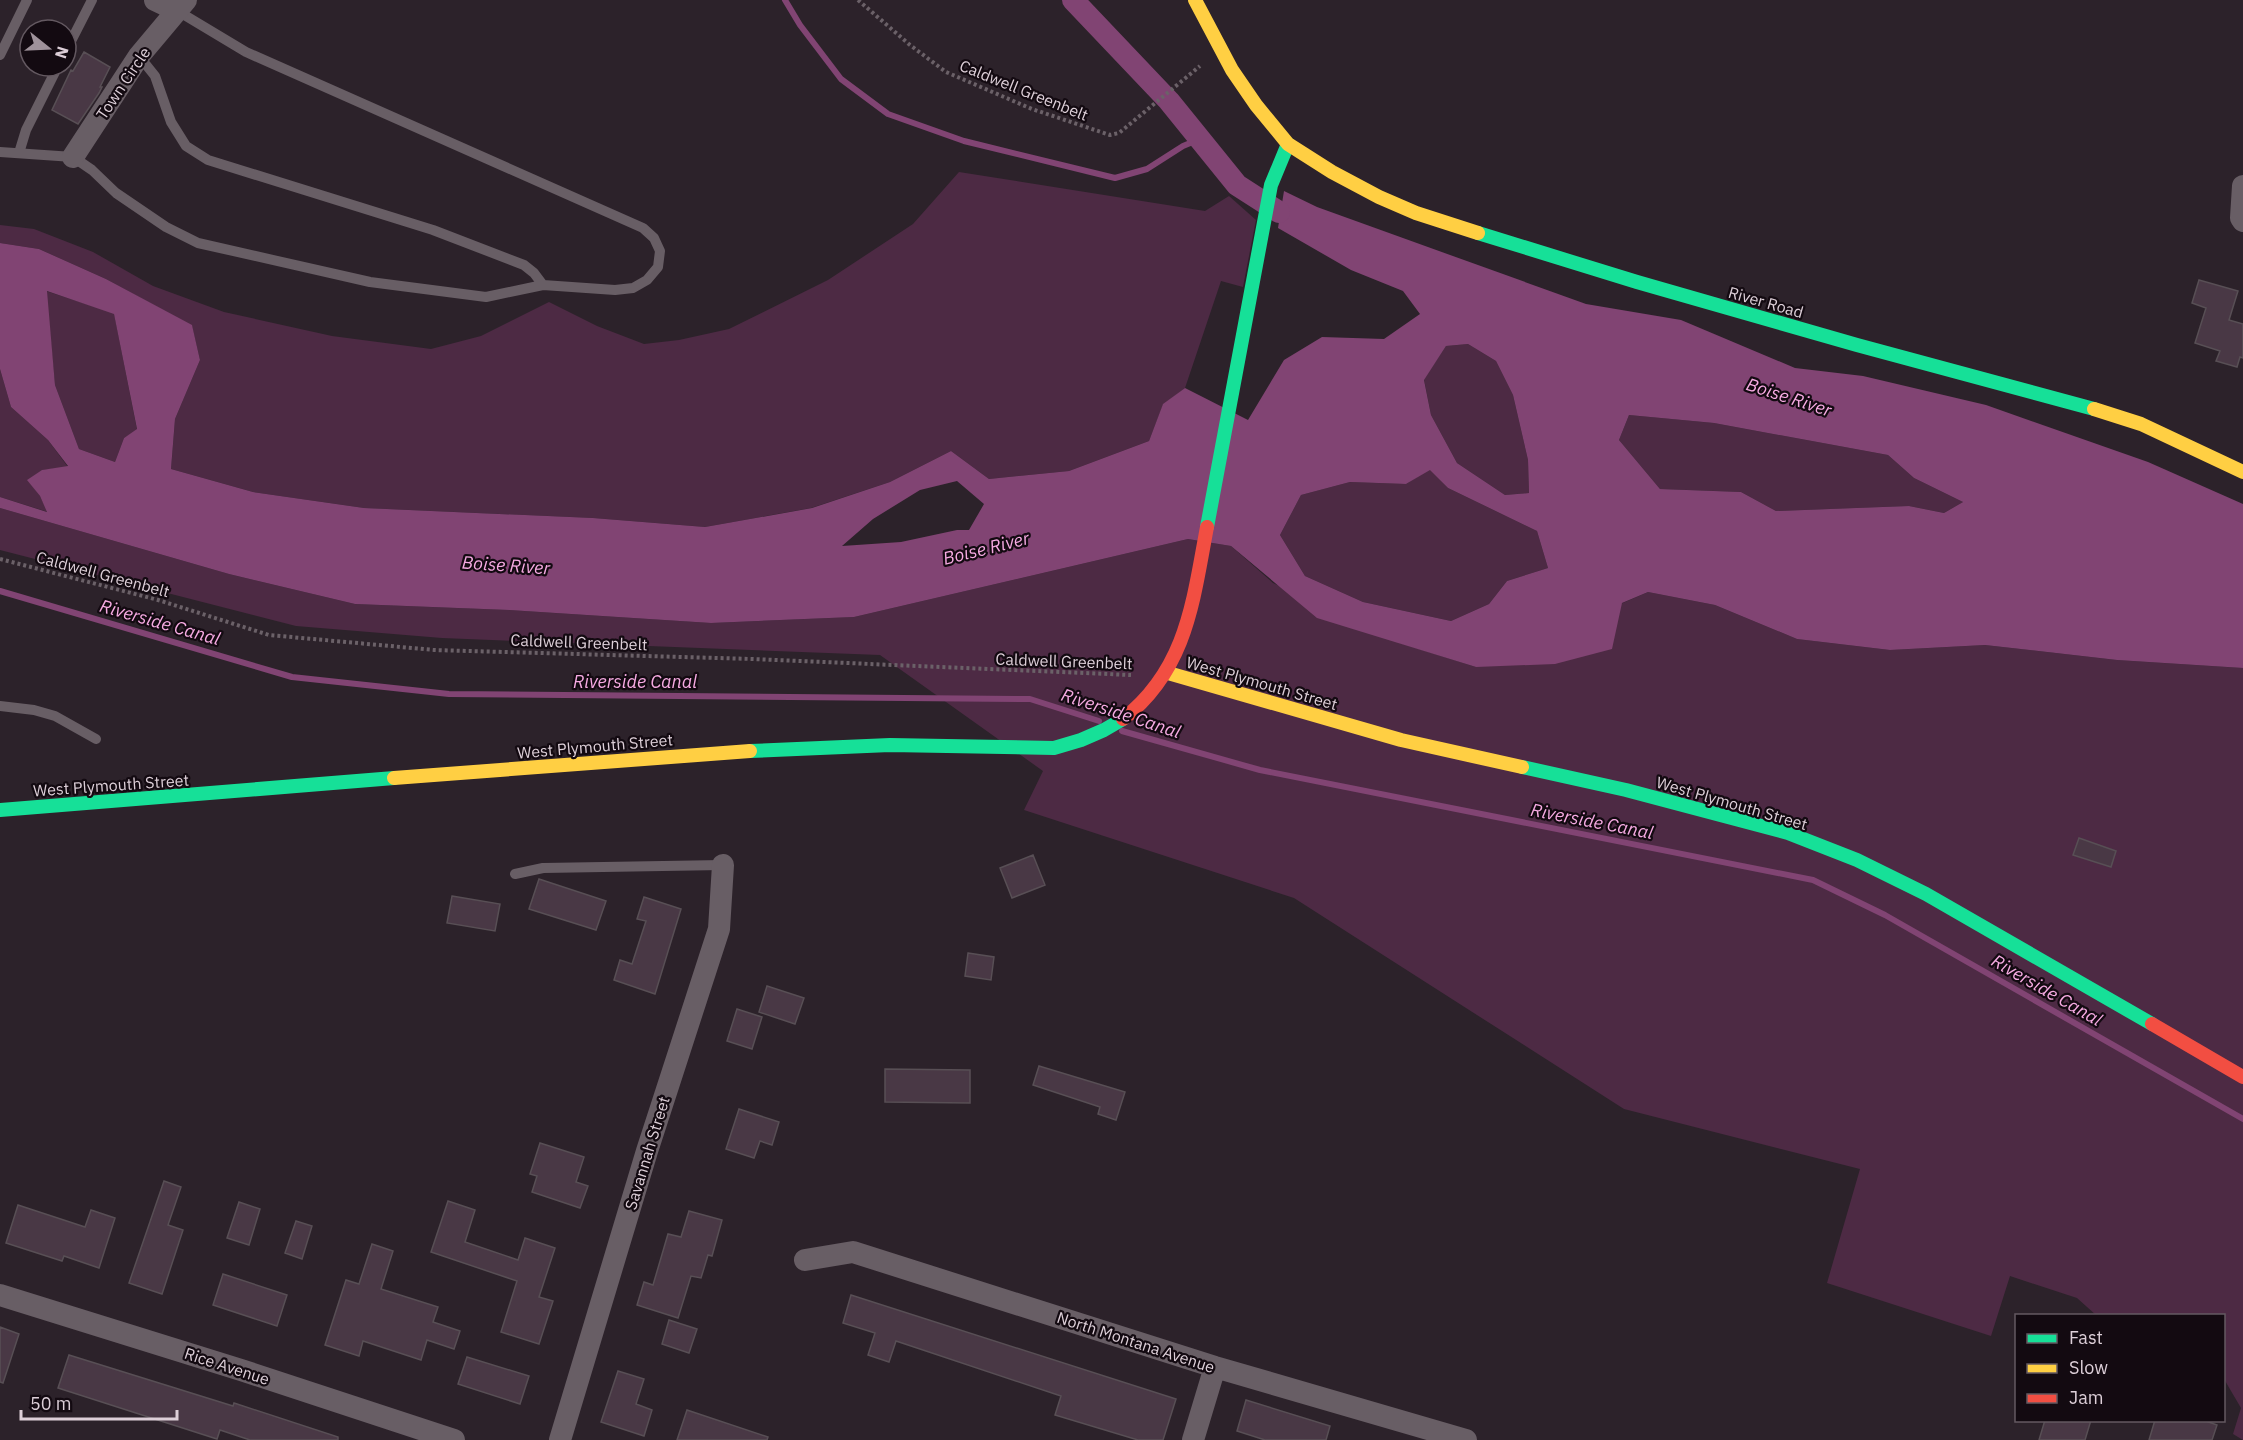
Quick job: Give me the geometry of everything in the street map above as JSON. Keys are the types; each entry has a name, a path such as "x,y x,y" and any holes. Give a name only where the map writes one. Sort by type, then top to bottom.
{"street":[{"path":"155,0 181,5"},
{"name":"River Road","path":"1195,0 1232,70 1256,105 1288,144 1378,197 1416,213 1648,285 1857,345 2075,403 2141,424 2243,472"},
{"name":"Town Circle","path":"73,157 139,56 181,5"},
{"name":"West Plymouth Street","path":"0,810 722,752 890,745 1054,748 1078,742 1096,734 1121,720 1147,700 1168,673 1180,648 1190,618 1271,185 1288,144"},
{"path":"2243,186 2241,218 2243,221"},
{"name":"West Plymouth Street","path":"1168,673 1401,740 1626,790 1788,833 1857,860 1926,894 2243,1077"},
{"name":"Savannah Street","path":"560,1440 650,1140 719,929 723,865"},
{"name":"North Montana Avenue","path":"805,1260 853,1252 1215,1367 1466,1440"},
{"name":"Rice Avenue","path":"0,1295 241,1370 454,1440"},
{"path":"1193,1440 1215,1367"}],"lane":[{"path":"0,55 27,0"},
{"path":"78,27 92,0"},
{"path":"0,152 73,157 92,170 126,200 166,227 198,243 370,282 486,297 543,285 615,290 633,288 647,280 658,267 660,251 654,238 643,228 246,52 181,5"},
{"path":"139,56 155,76 171,122 186,146 208,160 433,230 524,265 543,285"},
{"path":"20,153 26,130 52,78"},
{"path":"0,706 34,710 55,716 96,739"},
{"path":"515,874 543,868 723,865"}],"path":[{"name":"Caldwell Greenbelt","path":"858,0 910,45 946,72 1032,109 1110,135 1119,133 1185,78"},
{"name":"Caldwell Greenbelt","path":"0,559 158,600 281,636 434,650 752,659 1125,676 1168,673"}],"shaded area":[{"path":"959,172 1205,211 1229,196 1256,220 1243,287 1221,281 1185,388 1163,405 1149,441 1069,471 989,479 951,451 890,482 811,508 705,527 593,518 364,508 253,492 171,469 175,419 200,360 192,326 106,279 39,249 0,243 0,225 34,229 93,252 153,286 224,312 332,336 431,349 481,336 549,302 597,326 644,344 679,340 729,329 828,280 913,224"},
{"path":"46,291 114,313 137,430 124,438 115,462 79,449 55,385"},
{"path":"1468,344 1496,361 1513,395 1528,460 1529,493 1505,495 1457,463 1431,415 1424,379 1446,346"},
{"path":"0,369 11,407 48,440 68,467 43,470 28,480 48,512 0,497"},
{"path":"1629,415 1714,423 1888,455 1914,478 1963,502 1944,513 1909,506 1776,511 1741,492 1660,489 1619,440"},
{"path":"1430,469 1448,488 1537,531 1548,568 1507,581 1489,604 1451,621 1363,602 1305,576 1280,535 1301,495 1350,482 1406,484"},
{"path":"0,508 229,574 355,604 509,610 711,623 854,617 1188,539 1231,546 1273,583 1400,643 1476,667 1648,592 1715,605 1797,639 1890,650 1985,645 2117,660 2243,668 2243,1440 2233,1434 2241,1408 2225,1381 2225,1314 2095,1314 2077,1298 2010,1276 1991,1336 1827,1283 1860,1169 1624,1109 1294,898 1024,810 1043,771 880,655 442,638 296,626 0,550"}],"water":[{"name":"Boise River","path":"1284,191 1317,207 1586,304 1681,320 1795,368 1863,376 1986,405 2148,462 2243,504 2243,668 2117,660 1985,645 1890,650 1797,639 1715,605 1648,592 1622,603 1612,649 1555,664 1476,667 1317,618 1231,546 1188,539 854,617 711,623 509,610 355,604 229,574 0,508 0,497 47,512 40,496 27,480 42,470 68,466 48,440 11,407 0,369 0,243 39,249 106,279 192,325 200,360 175,419 171,469 253,492 364,508 593,518 705,527 812,508 890,482 951,451 989,479 1069,471 1149,441 1163,404 1185,388 1248,420 1284,360 1322,337 1384,339 1420,314 1403,291 1351,270 1278,228","holes":["47,291 114,314 137,429 124,438 115,462 79,449 55,385","1468,344 1496,361 1513,395 1528,460 1529,493 1505,495 1457,463 1431,415 1424,380 1446,346","1629,415 1714,423 1888,455 1914,478 1963,502 1944,513 1909,506 1776,511 1741,492 1660,489 1619,440","1430,470 1448,488 1537,531 1548,568 1507,581 1489,604 1451,621 1363,602 1305,576 1280,535 1301,495 1350,482 1406,484","957,481 984,504 969,530 957,530 901,542 842,546 873,519 920,490"]}],"building":[{"path":"84,52 110,67 99,93 78,124 52,110 67,78 78,78 78,62"},
{"path":"2199,280 2238,291 2229,320 2243,324 2243,358 2240,357 2237,367 2216,361 2220,351 2195,343 2206,308 2192,303"},
{"path":"2079,838 2116,851 2111,867 2073,855"},
{"path":"1033,855 1045,885 1012,898 1000,868"},
{"path":"539,879 606,901 596,930 529,909"},
{"path":"452,896 500,904 495,931 447,923"},
{"path":"644,897 681,909 655,994 614,980 620,960 632,964 646,921 637,919"},
{"path":"968,953 994,957 991,980 965,976"},
{"path":"767,986 804,998 795,1024 759,1012"},
{"path":"737,1009 762,1017 752,1049 727,1041"},
{"path":"1039,1066 1125,1092 1116,1120 1098,1114 1100,1107 1033,1085"},
{"path":"885,1069 970,1070 970,1103 885,1102"},
{"path":"739,1109 779,1122 772,1145 760,1141 754,1158 726,1149"},
{"path":"540,1143 584,1157 576,1182 588,1186 580,1208 532,1192 537,1176 530,1174"},
{"path":"164,1181 181,1187 168,1225 183,1230 162,1294 129,1283"},
{"path":"448,1201 475,1210 465,1242 518,1260 525,1238 555,1248 539,1297 553,1301 539,1344 501,1332 517,1281 431,1252"},
{"path":"239,1202 260,1209 249,1245 227,1238"},
{"path":"18,1205 85,1227 91,1210 115,1218 99,1268 64,1256 62,1261 6,1243"},
{"path":"689,1211 722,1220 712,1256 708,1255 701,1278 691,1276 678,1318 637,1305 644,1282 653,1285 668,1234 681,1237"},
{"path":"296,1221 312,1226 302,1259 285,1253"},
{"path":"372,1244 393,1251 381,1289 438,1307 433,1322 460,1331 454,1349 427,1340 421,1360 363,1341 359,1356 325,1345 346,1280 359,1284"},
{"path":"223,1274 287,1295 277,1326 213,1305"},
{"path":"851,1295 1176,1399 1163,1440 1138,1440 1055,1415 1061,1396 896,1341 889,1362 868,1355 875,1333 843,1323"},
{"path":"669,1320 697,1329 689,1353 662,1344"},
{"path":"0,1327 19,1334 3,1383 0,1382"},
{"path":"69,1355 233,1406 234,1403 338,1437 338,1440 250,1440 220,1430 217,1439 58,1388"},
{"path":"467,1357 529,1376 520,1404 458,1384"},
{"path":"618,1371 644,1379 636,1404 652,1410 644,1436 601,1422"},
{"path":"1246,1400 1330,1426 1326,1440 1265,1440 1237,1431"},
{"path":"687,1410 768,1437 767,1440 677,1440"},
{"path":"2044,1422 2090,1422 2085,1440 2039,1440"},
{"path":"2154,1422 2209,1422 2217,1425 2212,1440 2149,1440"}],"waterway":[{"path":"785,0 800,25 841,79 888,114 964,141 1115,178 1147,169 1183,146 1200,139"},
{"path":"1073,0 1169,101 1237,185 1279,212"},
{"name":"Riverside Canal","path":"0,591 292,677 449,694 1030,699 1099,721"},
{"name":"Riverside Canal","path":"1122,731 1260,770 1813,880 1885,915 2243,1119"}],"traffic: fast":[{"path":"1207,527 1271,185 1288,144"},
{"path":"1478,233 1637,282 1857,345 2094,409"},
{"path":"750,751 890,745 1054,748 1081,740 1123,719"},
{"path":"1522,767 1626,790 1788,833 1857,860 1926,894 2152,1024"},
{"path":"0,810 394,778"}],"traffic: slow":[{"path":"1195,0 1232,70 1256,105 1288,144 1332,172 1379,197 1416,213 1478,233"},
{"path":"2094,409 2141,424 2243,472"},
{"path":"1168,673 1401,740 1522,767"},
{"path":"394,778 750,751"}],"traffic: jam":[{"path":"1123,719 1144,699 1161,678 1174,656 1191,607 1207,527"},
{"path":"2152,1024 2243,1077"}]}
